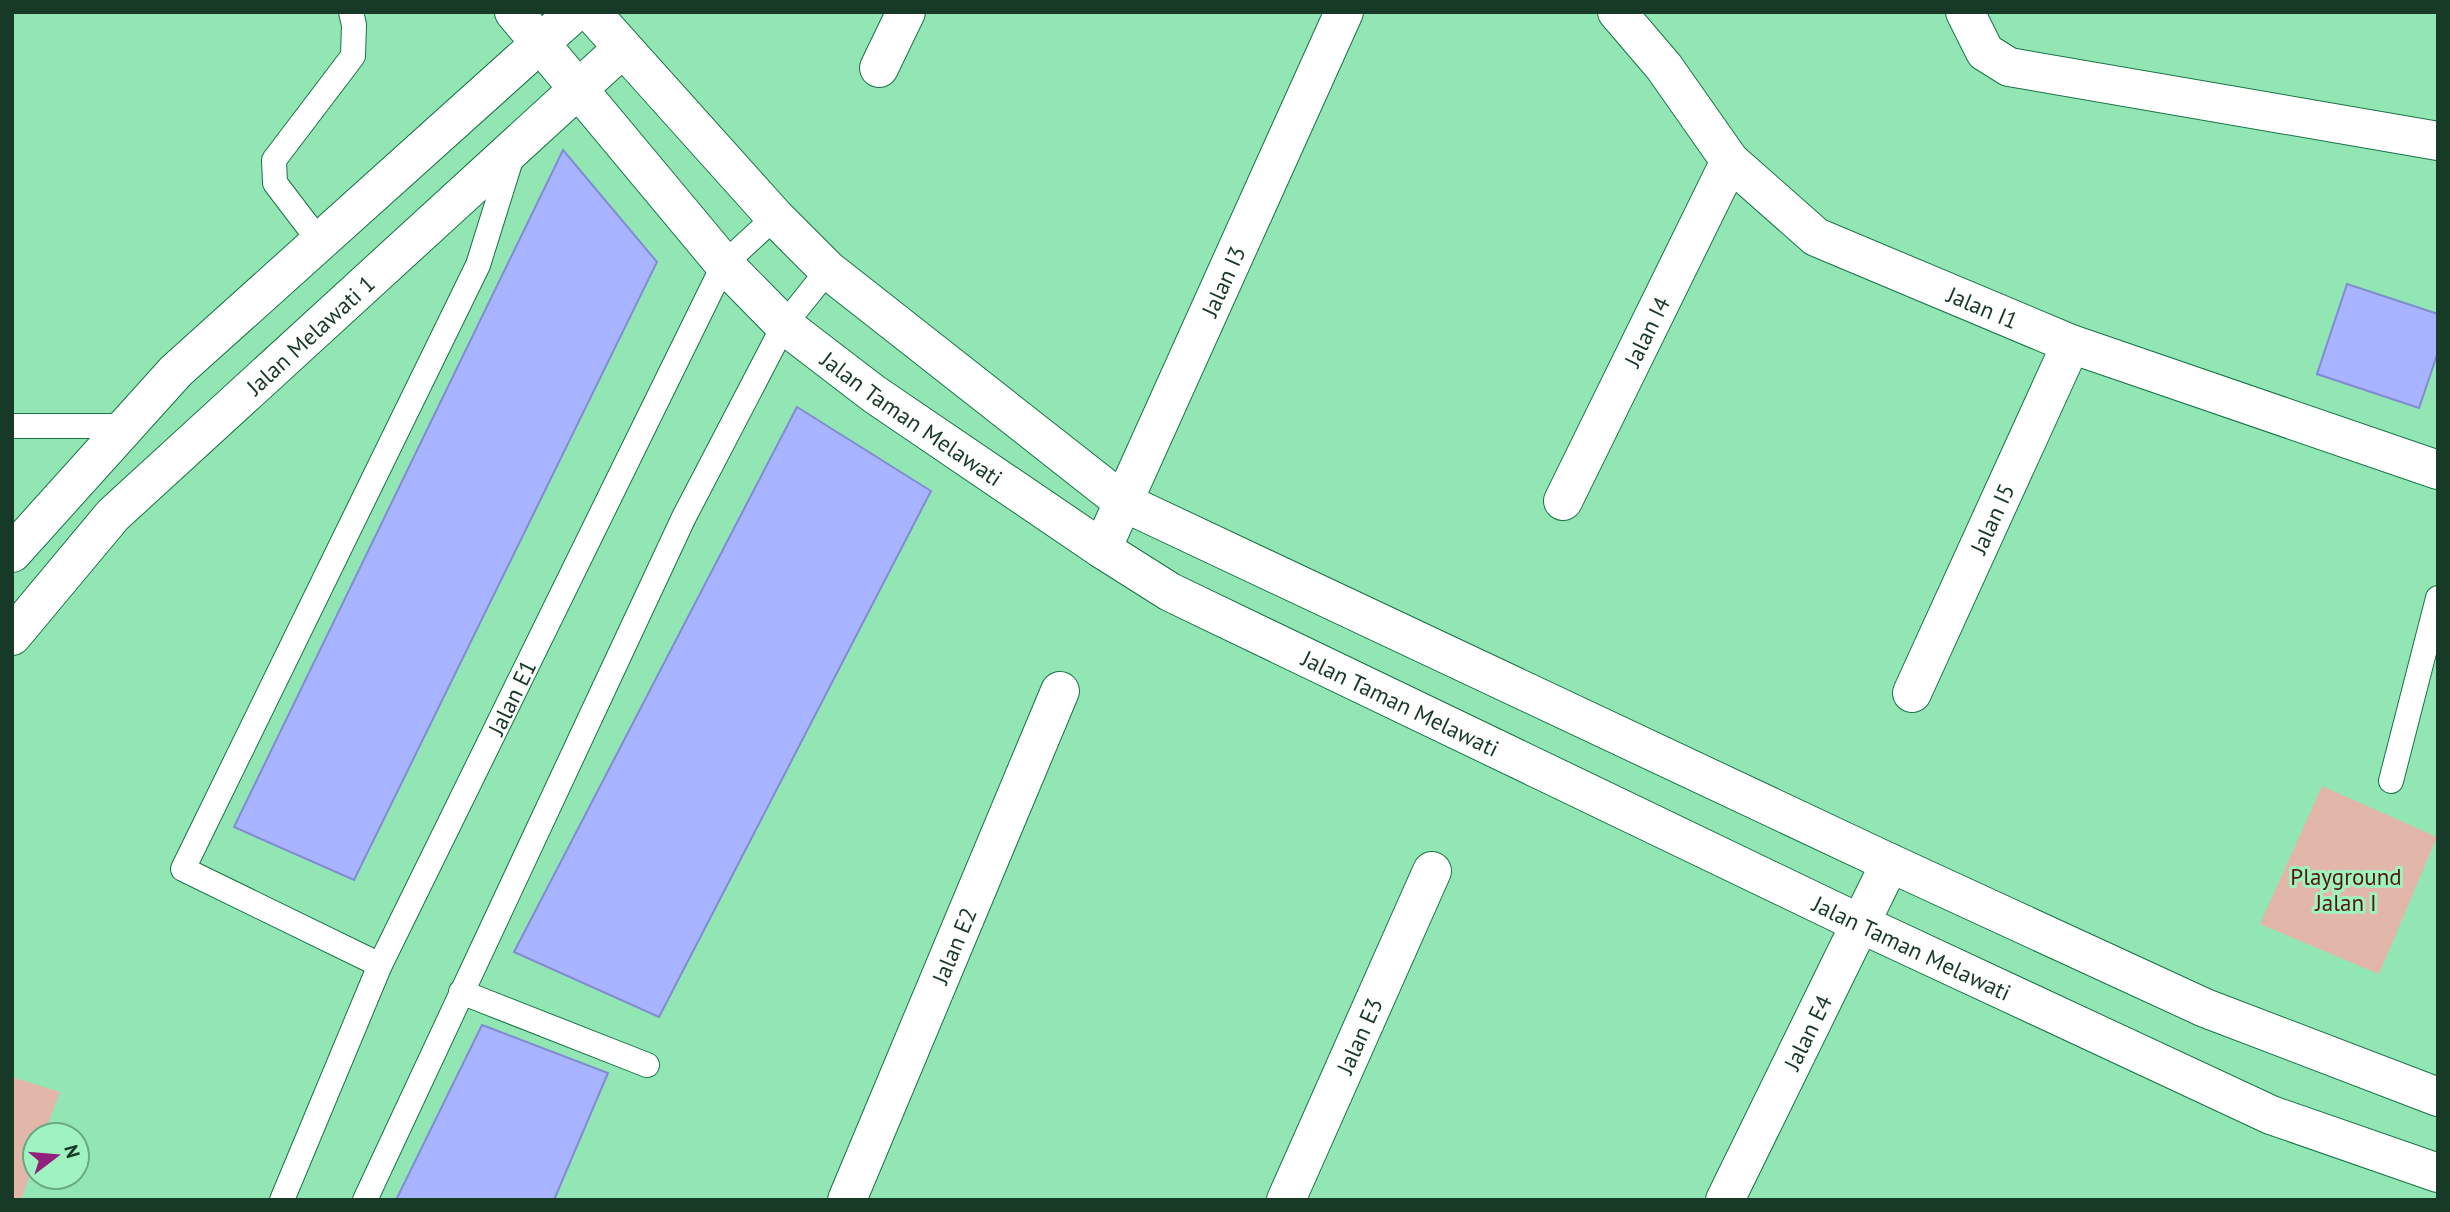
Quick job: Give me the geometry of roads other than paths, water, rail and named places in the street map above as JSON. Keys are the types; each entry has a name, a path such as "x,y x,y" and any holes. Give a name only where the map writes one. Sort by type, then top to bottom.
{"street":[{"name":"Jalan Taman Melawati","path":"514,12 724,264 784,325 874,394 1102,549 1171,592 1861,924 2271,1115 2438,1173"},
{"path":"12,553 176,371 575,12"},
{"path":"591,12 775,217 828,270 1123,502 1890,863 2206,1008 2438,1097"},
{"path":"879,68 906,12"},
{"name":"Jalan I3","path":"1102,549 1345,12"},
{"name":"Jalan I1","path":"1617,12 1664,67 1730,160 1816,237 2071,344 2438,470"},
{"path":"1965,12 1985,51 2009,67 2438,141"},
{"name":"Jalan Melawati 1","path":"12,636 113,515 623,48"},
{"name":"Jalan I4","path":"1563,500 1730,160"},
{"name":"Jalan I5","path":"1912,693 2071,344"},
{"name":"Jalan E2","path":"847,1200 1060,691"},
{"name":"Jalan E4","path":"1725,1200 1890,863"},
{"name":"Jalan E3","path":"1286,1200 1432,871"}],"lane":[{"path":"320,242 275,183 274,160 353,56 354,25 351,12"},
{"path":"380,965 183,869 478,265 515,146"},
{"name":"Jalan E1","path":"282,1200 380,965 724,264 775,217"},
{"path":"365,1200 684,517 784,325 828,270"},
{"path":"12,426 127,426"},
{"path":"2391,781 2438,598"},
{"path":"461,992 647,1065"}],"park label":[{"name":"Playground Jalan I","path":"2346,889"}]}
